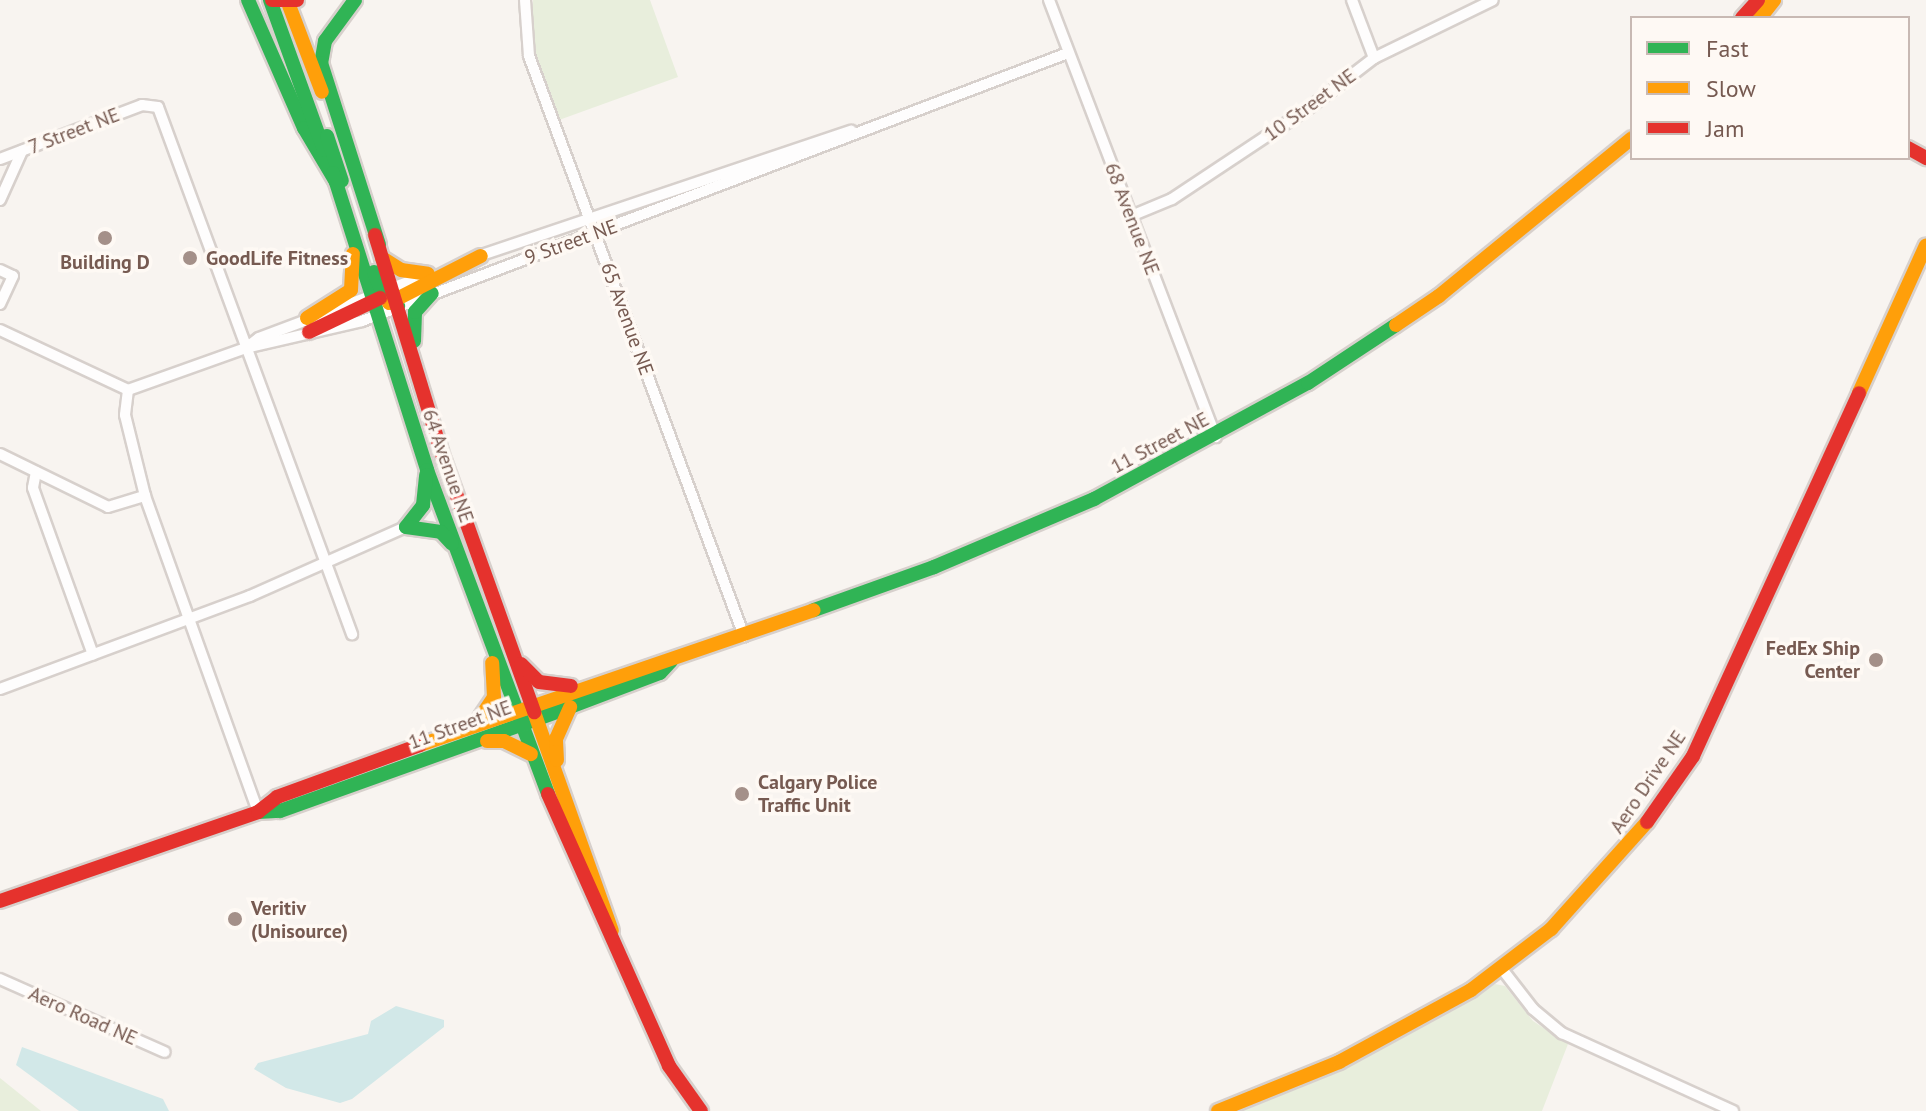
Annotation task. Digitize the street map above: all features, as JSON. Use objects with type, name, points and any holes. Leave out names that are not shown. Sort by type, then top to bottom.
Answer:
[{"type":"main road","points":[[248,0],[304,128],[336,182]]},
{"type":"main road","points":[[271,0],[291,1]]},
{"type":"main road","name":"64 Avenue NE","points":[[271,0],[351,226],[385,300],[436,430],[609,913],[612,935]]},
{"type":"main road","points":[[355,0],[325,41],[321,63],[380,252],[401,270],[428,274]]},
{"type":"main road","points":[[1744,16],[1758,0]]},
{"type":"main road","points":[[1762,16],[1777,0]]},
{"type":"main road","name":"64 Avenue NE","points":[[291,1],[380,252],[385,300],[427,470],[531,754],[596,912],[612,935],[669,1066],[701,1111]]},
{"type":"main road","points":[[286,47],[308,85],[385,300]]},
{"type":"main road","name":"11 Street NE","points":[[532,704],[654,661],[671,661],[744,636],[1004,540],[1216,437],[1457,284],[1630,138]]},
{"type":"main road","points":[[308,325],[351,290],[351,226]]},
{"type":"main road","name":"Aero Drive NE","points":[[1218,1111],[1350,1056],[1439,1010],[1502,969],[1595,886],[1693,756],[1926,245]]},
{"type":"main road","points":[[308,325],[385,300],[481,256]]},
{"type":"main road","points":[[432,293],[415,312],[413,330],[436,411],[436,430]]},
{"type":"main road","points":[[427,470],[423,505],[406,527],[441,532],[456,547]]},
{"type":"main road","points":[[474,725],[494,697],[486,631]]},
{"type":"main road","points":[[518,660],[545,685],[592,684]]},
{"type":"main road","name":"11 Street NE","points":[[258,812],[277,797],[474,725],[518,717],[537,719],[570,707],[660,673],[671,661]]},
{"type":"main road","points":[[386,773],[518,717],[532,704]]},
{"type":"main road","points":[[561,786],[556,739],[570,707]]},
{"type":"main road","name":"11 Street NE","points":[[1,901],[258,812],[280,811],[466,744],[518,717]]},
{"type":"main road","points":[[466,744],[504,741],[531,754]]},
{"type":"street","name":"65 Avenue NE","points":[[525,0],[529,56],[744,636]]},
{"type":"street","name":"68 Avenue NE","points":[[1049,0],[1216,437]]},
{"type":"street","points":[[1352,0],[1374,58]]},
{"type":"street","name":"10 Street NE","points":[[1131,216],[1172,199],[1309,108],[1374,58],[1493,0]]},
{"type":"street","name":"9 Street NE","points":[[385,300],[432,293],[1068,53]]},
{"type":"street","name":"7 Street NE","points":[[0,159],[148,104],[162,113],[246,348]]},
{"type":"street","name":"9 Street NE","points":[[385,300],[428,274],[589,217],[892,119]]},
{"type":"street","points":[[0,200],[22,151]]},
{"type":"street","points":[[0,270],[13,276],[0,304]]},
{"type":"street","points":[[0,330],[128,390],[308,325]]},
{"type":"street","points":[[246,348],[352,634]]},
{"type":"street","points":[[128,390],[126,420],[145,496],[258,812]]},
{"type":"street","points":[[0,454],[108,507],[145,496]]},
{"type":"street","points":[[36,472],[33,488],[93,655]]},
{"type":"street","points":[[0,689],[189,620],[406,527]]},
{"type":"street","points":[[1502,969],[1533,1009],[1562,1033],[1733,1111]]},
{"type":"street","name":"Aero Road NE","points":[[0,979],[165,1052]]},
{"type":"green space","points":[[533,0],[650,0],[678,77],[559,120],[533,47]]},
{"type":"green space","points":[[1495,984],[1505,986],[1533,1021],[1568,1044],[1542,1111],[1238,1111],[1375,1052]]},
{"type":"green space","points":[[0,1078],[41,1111],[0,1111]]},
{"type":"shaded area","points":[[396,1006],[444,1020],[444,1027],[352,1099],[340,1103],[286,1088],[254,1069],[258,1063],[368,1034],[371,1021]]},
{"type":"shaded area","points":[[22,1047],[163,1099],[169,1111],[79,1111],[16,1065]]},
{"type":"traffic: fast","points":[[248,0],[304,128],[336,182]]},
{"type":"traffic: fast","points":[[270,0],[324,150]]},
{"type":"traffic: fast","points":[[355,0],[325,41],[321,63],[379,245]]},
{"type":"traffic: fast","points":[[327,136],[342,181]]},
{"type":"traffic: fast","points":[[333,173],[427,470],[548,794]]},
{"type":"traffic: fast","points":[[374,272],[384,297],[398,306]]},
{"type":"traffic: fast","points":[[414,341],[415,312],[432,293]]},
{"type":"traffic: fast","points":[[814,610],[934,567],[1094,499],[1308,383],[1396,325]]},
{"type":"traffic: fast","points":[[406,527],[423,505],[426,475]]},
{"type":"traffic: fast","points":[[406,527],[441,532],[452,544]]},
{"type":"traffic: fast","points":[[258,812],[280,811],[570,707],[660,673],[671,661]]},
{"type":"traffic: slow","points":[[287,0],[322,92]]},
{"type":"traffic: slow","points":[[1762,16],[1774,0]]},
{"type":"traffic: slow","points":[[1396,325],[1439,296],[1630,140]]},
{"type":"traffic: slow","points":[[1859,393],[1926,245]]},
{"type":"traffic: slow","points":[[307,318],[351,290],[353,254]]},
{"type":"traffic: slow","points":[[389,303],[481,256]]},
{"type":"traffic: slow","points":[[382,258],[401,270],[428,274]]},
{"type":"traffic: slow","points":[[420,745],[814,610]]},
{"type":"traffic: slow","points":[[476,724],[494,697],[492,663]]},
{"type":"traffic: slow","points":[[557,760],[556,739],[570,707]]},
{"type":"traffic: slow","points":[[534,712],[612,931]]},
{"type":"traffic: slow","points":[[487,741],[504,741],[531,754]]},
{"type":"traffic: slow","points":[[1218,1111],[1339,1062],[1471,990],[1551,929],[1647,822]]},
{"type":"traffic: jam","points":[[272,0],[297,0]]},
{"type":"traffic: jam","points":[[1744,16],[1758,0]]},
{"type":"traffic: jam","points":[[1910,149],[1926,158]]},
{"type":"traffic: jam","points":[[375,235],[444,460],[534,712]]},
{"type":"traffic: jam","points":[[309,332],[380,298]]},
{"type":"traffic: jam","points":[[1647,822],[1693,756],[1859,393]]},
{"type":"traffic: jam","points":[[521,664],[539,682],[571,686]]},
{"type":"traffic: jam","points":[[0,901],[258,812],[277,797],[420,745]]},
{"type":"traffic: jam","points":[[548,794],[669,1066],[701,1111]]},
{"type":"place","name":"Building D","points":[[105,238]]},
{"type":"place","name":"GoodLife Fitness","points":[[190,258]]},
{"type":"place","name":"FedEx Ship Center","points":[[1876,660]]},
{"type":"place","name":"Calgary Police Traffic Unit","points":[[742,794]]},
{"type":"place","name":"Veritiv (Unisource)","points":[[235,919]]}]
